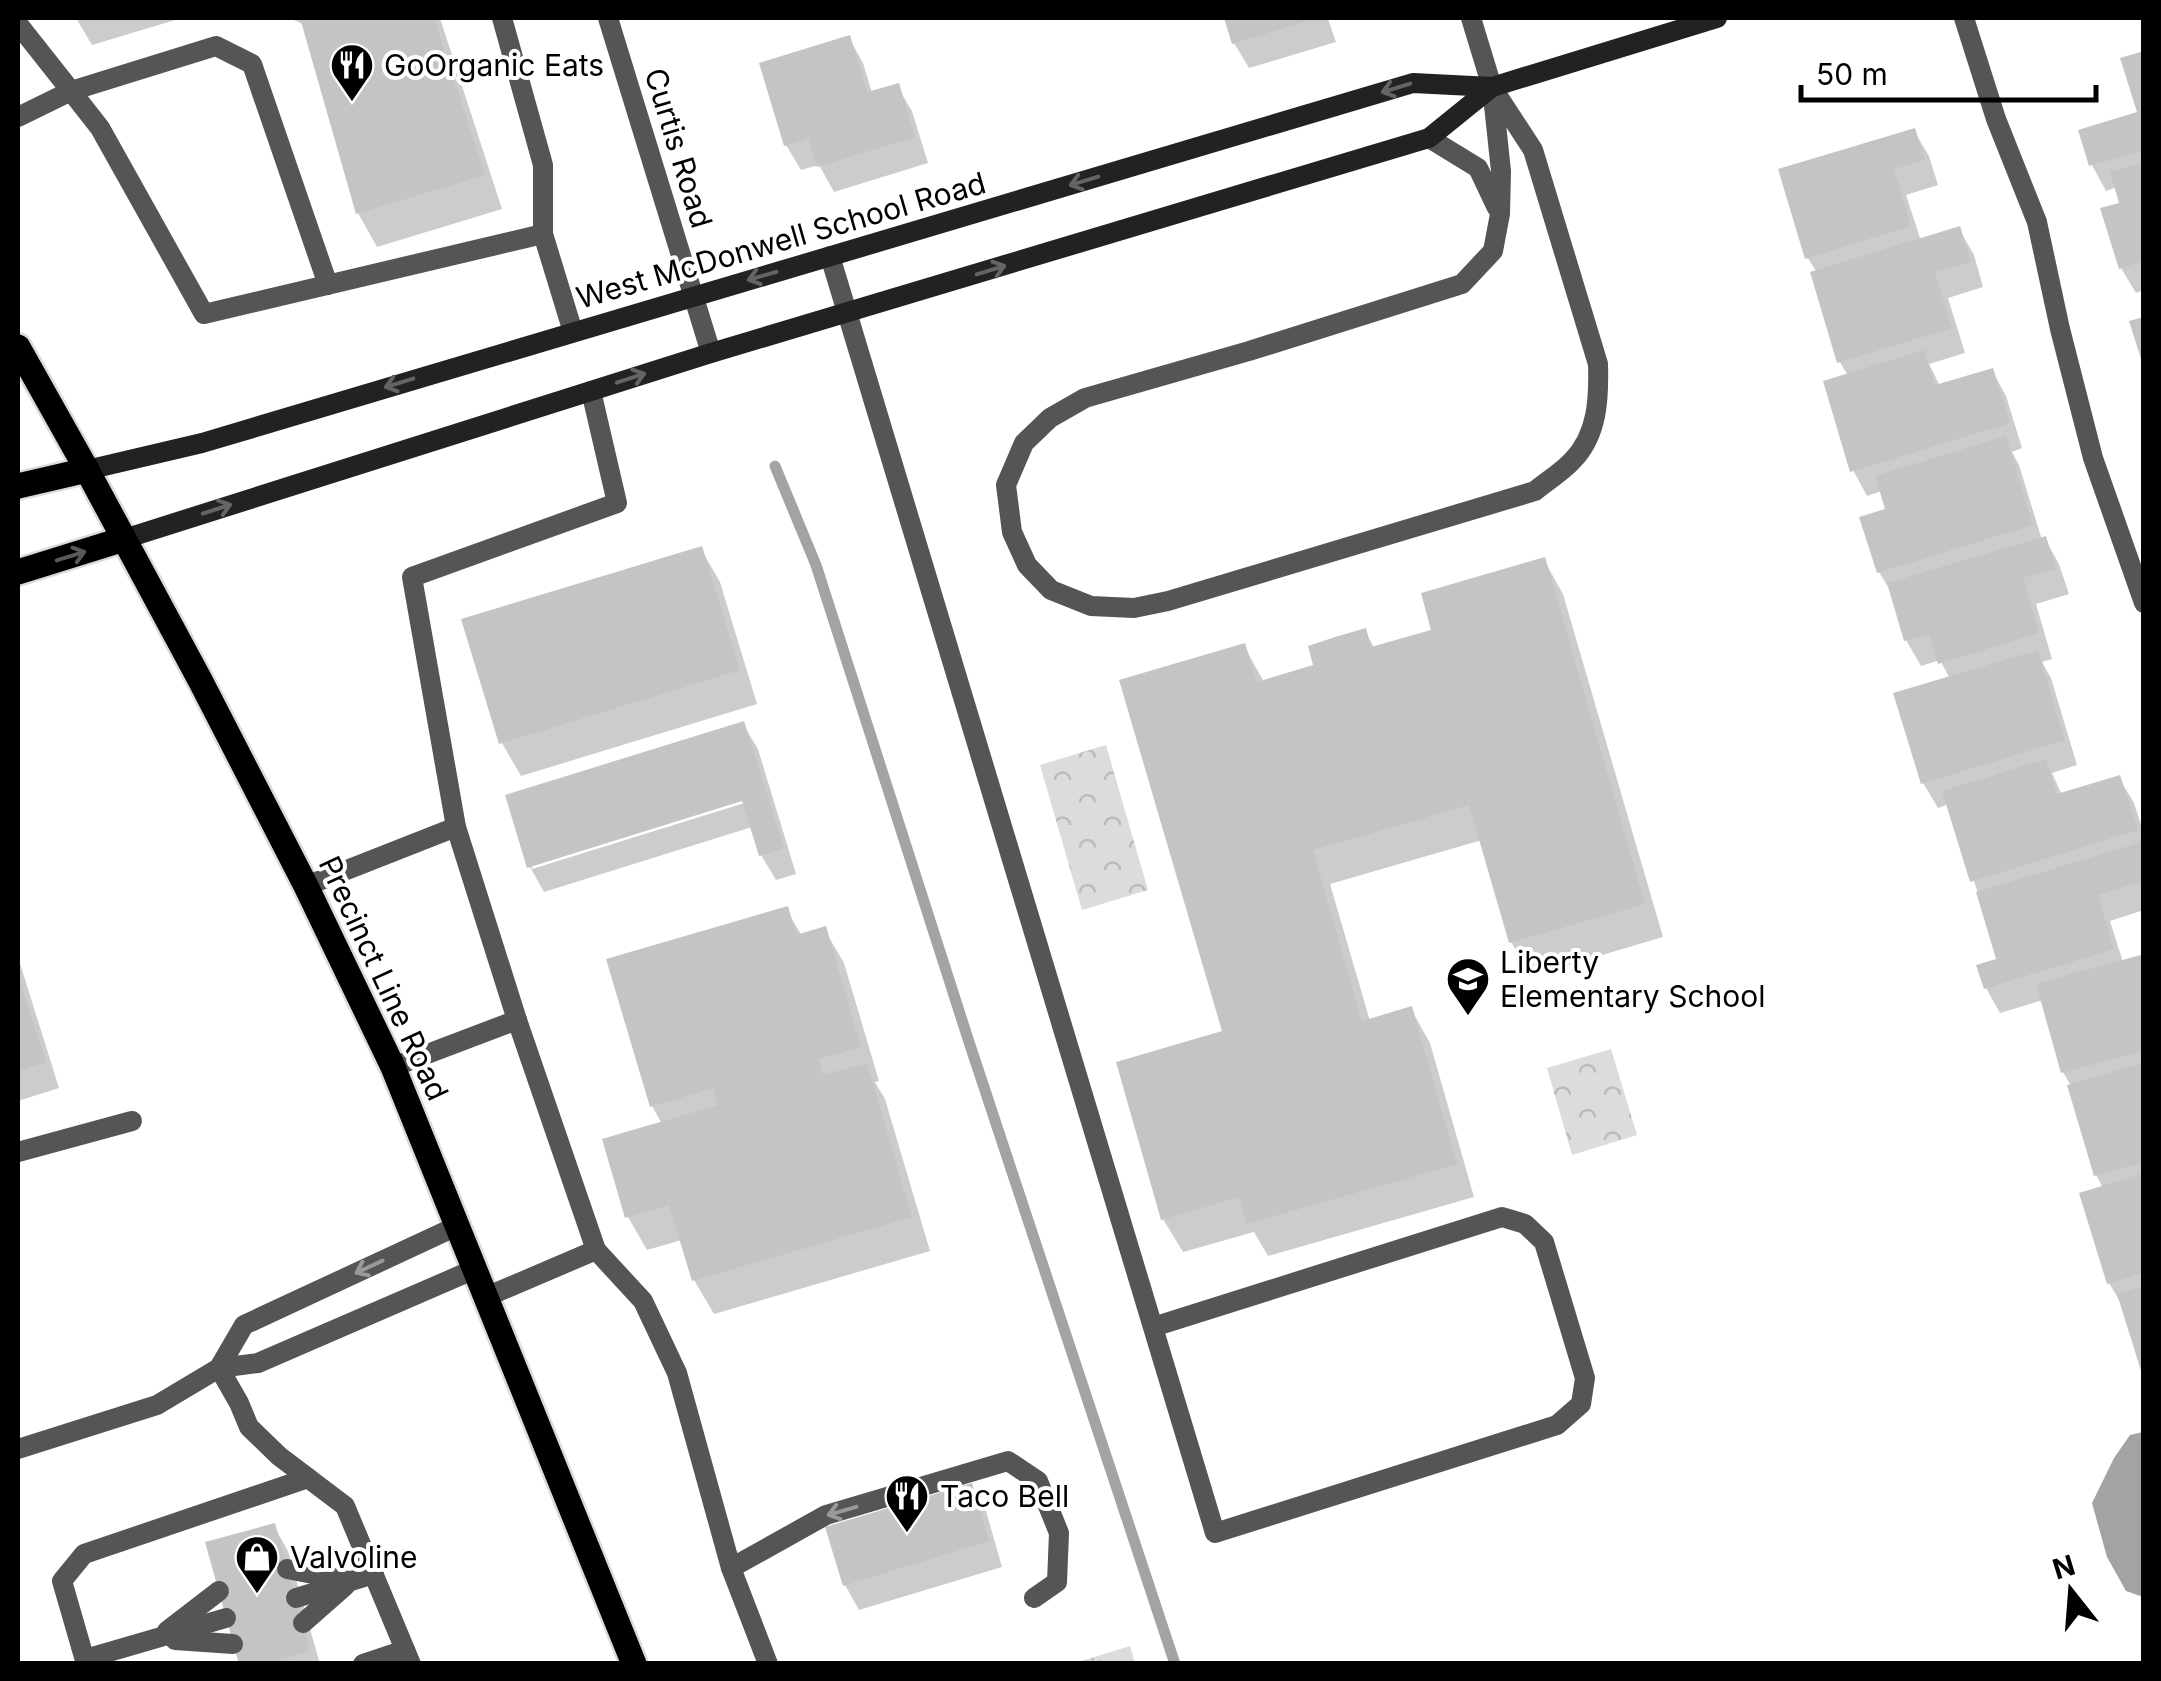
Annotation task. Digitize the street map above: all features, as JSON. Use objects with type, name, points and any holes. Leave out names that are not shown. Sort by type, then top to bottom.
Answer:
[{"type":"main road","name":"West McDonwell School Road","points":[[87,470],[202,442],[1413,82],[1492,87],[1717,18]]},
{"type":"main road","name":"West McDonwell School Road","points":[[124,539],[711,353],[1429,138],[1492,87]]},
{"type":"main road","name":"Precinct Line Road","points":[[18,347],[124,539],[306,886],[393,1067],[634,1664]]},
{"type":"main road","points":[[18,486],[87,470]]},
{"type":"main road","points":[[18,572],[124,539]]},
{"type":"street","points":[[502,18],[543,166],[543,234],[573,332]]},
{"type":"street","name":"Curtis Road","points":[[608,18],[711,353]]},
{"type":"street","points":[[1471,18],[1492,87],[1501,171],[1500,214],[1493,251],[1462,284],[1086,398],[1050,418],[1024,442],[1006,485],[1012,532],[1027,565],[1051,590],[1092,606],[1134,608],[1168,601],[1535,491],[1574,460],[1592,428],[1599,398],[1598,364],[1533,150],[1492,87]]},
{"type":"street","points":[[1964,18],[1996,120],[2037,222],[2093,458],[2144,603]]},
{"type":"street","points":[[18,24],[100,128],[204,314],[543,234]]},
{"type":"street","points":[[18,117],[71,91],[216,46],[252,64],[328,285]]},
{"type":"street","points":[[1429,138],[1478,168],[1500,214]]},
{"type":"street","points":[[830,256],[1215,1533],[1557,1425],[1581,1404],[1586,1378],[1544,1242],[1525,1224],[1502,1217],[1153,1327]]},
{"type":"street","points":[[591,391],[617,503],[412,577],[456,827],[518,1020],[596,1250],[643,1302],[677,1373],[731,1568],[768,1664]]},
{"type":"street","points":[[306,886],[456,827]]},
{"type":"street","points":[[393,1067],[518,1020]]},
{"type":"street","points":[[18,1152],[132,1120]]},
{"type":"street","points":[[220,1368],[244,1325],[457,1226]]},
{"type":"street","points":[[486,1297],[596,1250]]},
{"type":"street","points":[[18,1448],[157,1405],[220,1368],[258,1364],[475,1269]]},
{"type":"street","points":[[220,1368],[249,1427],[345,1506],[408,1657],[363,1664]]},
{"type":"street","points":[[731,1568],[826,1515],[1008,1461],[1038,1481],[1058,1533],[1057,1582],[1034,1598]]},
{"type":"street","points":[[226,1618],[86,1661],[62,1581],[84,1554],[308,1478]]},
{"type":"street","points":[[287,1569],[351,1582]]},
{"type":"street","points":[[296,1598],[374,1574]]},
{"type":"street","points":[[302,1623],[351,1582]]},
{"type":"street","points":[[158,1638],[218,1591]]},
{"type":"street","points":[[158,1638],[233,1644]]},
{"type":"green space","points":[[1106,745],[1148,890],[1082,910],[1040,765]]},
{"type":"green space","points":[[1611,1049],[1637,1135],[1572,1155],[1547,1068]]},
{"type":"green space","points":[[1130,1646],[1135,1663],[1075,1663]]},
{"type":"shaded area","points":[[2144,1432],[2143,1597],[2126,1591],[2107,1557],[2092,1503],[2130,1435]]},
{"type":"building","points":[[300,18],[434,18],[485,175],[356,214]]},
{"type":"building","points":[[1224,18],[1316,18],[1232,44]]},
{"type":"building","points":[[850,35],[867,92],[899,83],[915,137],[817,167],[808,138],[784,146],[759,63]]},
{"type":"building","points":[[2144,51],[2144,150],[2089,166],[2078,130],[2137,112],[2120,58]]},
{"type":"building","points":[[1915,128],[1925,160],[1894,169],[1911,226],[1805,259],[1778,169]]},
{"type":"building","points":[[2144,162],[2144,261],[2119,269],[2100,208],[2119,203],[2110,172]]},
{"type":"building","points":[[1960,226],[1971,262],[1935,272],[1952,328],[1837,363],[1810,272]]},
{"type":"building","points":[[2144,317],[2144,365],[2143,365],[2129,321]]},
{"type":"building","points":[[1924,350],[1935,385],[1993,368],[2010,423],[1850,472],[1823,381]]},
{"type":"building","points":[[2006,436],[2033,525],[1877,573],[1859,517],[1885,509],[1875,476]]},
{"type":"building","points":[[2046,536],[2056,569],[2023,578],[2039,633],[1938,664],[1929,634],[1904,641],[1887,583]]},
{"type":"building","points":[[702,546],[740,670],[499,744],[461,619]]},
{"type":"building","points":[[1545,557],[1645,904],[1509,943],[1469,805],[1313,850],[1362,1021],[1412,1006],[1457,1164],[1246,1224],[1239,1197],[1161,1220],[1116,1062],[1222,1031],[1119,680],[1245,643],[1257,682],[1313,665],[1308,646],[1335,637],[1366,628],[1371,647],[1431,630],[1421,593]]},
{"type":"building","points":[[2038,650],[2065,740],[1921,784],[1893,693]]},
{"type":"building","points":[[744,721],[784,848],[759,856],[742,801],[527,868],[505,795]]},
{"type":"building","points":[[2046,759],[2057,794],[2120,775],[2138,830],[1970,882],[1942,791]]},
{"type":"building","points":[[2142,842],[2144,881],[2098,895],[2114,949],[1984,989],[1976,965],[1996,959],[1976,892]]},
{"type":"building","points":[[788,906],[796,935],[826,926],[861,1047],[819,1059],[823,1075],[867,1063],[912,1217],[692,1281],[669,1205],[625,1218],[602,1139],[718,1105],[713,1088],[650,1107],[606,959]]},
{"type":"building","points":[[2144,954],[2144,1051],[2061,1073],[2036,984]]},
{"type":"building","points":[[18,975],[46,1062],[18,1071]]},
{"type":"building","points":[[2144,1063],[2144,1162],[2094,1176],[2067,1085]]},
{"type":"building","points":[[2144,1173],[2144,1272],[2107,1284],[2079,1193]]},
{"type":"building","points":[[2144,1286],[2144,1376],[2143,1377],[2117,1294]]},
{"type":"building","name":"Taco Bell","points":[[972,1483],[989,1541],[843,1586],[825,1527]]},
{"type":"building","name":"Valvoline","points":[[275,1523],[310,1651],[265,1664],[239,1664],[205,1542]]},
{"type":"waterway","points":[[775,466],[816,565],[1175,1664]]},
{"type":"place","name":"GoOrganic Eats","points":[[352,103]]},
{"type":"place","name":"Liberty Elementary School","points":[[1468,1017]]},
{"type":"place","name":"Taco Bell","points":[[907,1534]]},
{"type":"place","name":"Valvoline","points":[[257,1595]]}]
